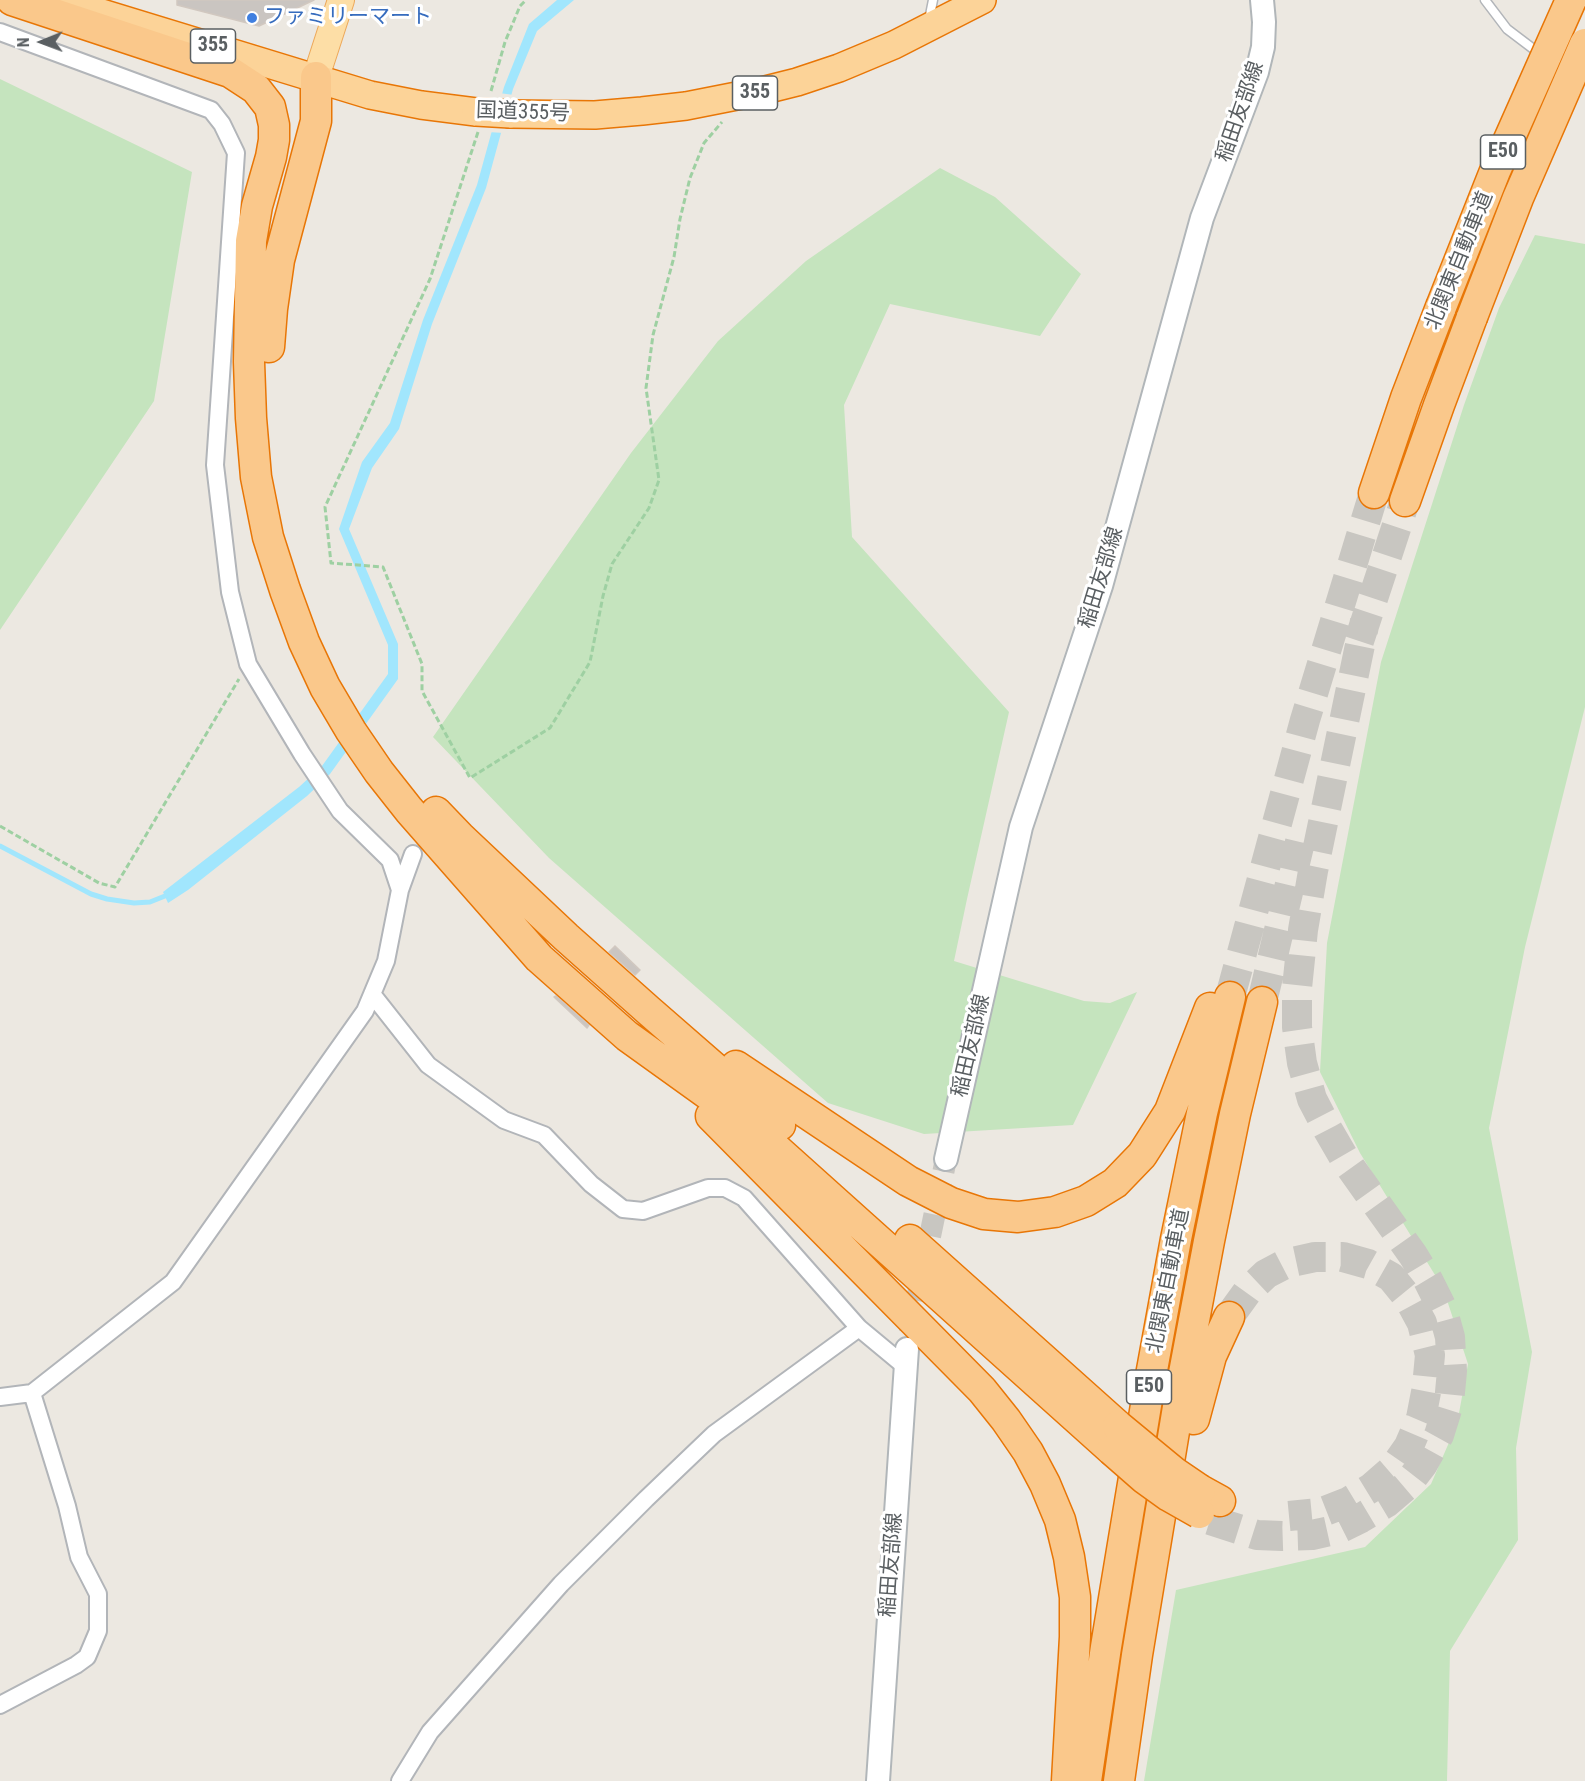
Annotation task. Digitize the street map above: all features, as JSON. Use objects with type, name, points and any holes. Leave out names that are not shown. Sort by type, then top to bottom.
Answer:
[{"type":"highway","points":[[12,0],[230,72],[256,89],[266,100],[274,125],[274,140],[257,206],[251,241],[249,362],[251,418],[256,477],[268,537],[304,642],[351,731],[379,772],[409,810],[539,958],[627,1036],[732,1136],[944,1350],[982,1390],[1028,1452],[1060,1520],[1075,1597],[1067,1781]]},
{"type":"highway","name":"国道355号","points":[[59,0],[384,98],[420,105],[482,112],[595,115],[686,106],[797,82],[839,68],[982,0]]},
{"type":"highway","name":"北関東自動車道","points":[[1374,493],[1406,398],[1495,171],[1571,0]]},
{"type":"highway","name":"北関東自動車道","points":[[1405,501],[1438,405],[1518,198],[1585,44]]},
{"type":"highway","points":[[251,309],[271,212],[299,116],[316,78]]},
{"type":"highway","points":[[316,78],[316,121],[279,260],[272,309],[268,362],[270,417],[275,474],[286,528],[301,583],[320,632],[342,679],[365,720],[420,796],[459,837],[648,1010],[759,1106],[1115,1438],[1144,1478],[1169,1496],[1207,1506]]},
{"type":"highway","name":"北関東自動車道","points":[[648,1010],[908,1181],[951,1203],[984,1214],[1018,1216],[1055,1212],[1086,1201],[1115,1183],[1142,1155],[1170,1111],[1222,997],[1121,1549],[1086,1781]]},
{"type":"highway","name":"北関東自動車道","points":[[1119,1781],[1137,1655],[1181,1389],[1235,1114],[1262,1002]]},
{"type":"highway","points":[[627,1036],[744,1120],[1115,1438]]},
{"type":"highway","points":[[1137,1655],[1197,1403],[1211,1356],[1229,1317]]},
{"type":"main road","points":[[316,78],[341,0]]},
{"type":"main road","name":"稲田友部線","points":[[946,1159],[1022,826],[1101,586],[1202,218],[1257,72],[1263,47],[1262,0]]},
{"type":"main road","name":"稲田友部線","points":[[878,1781],[906,1358]]},
{"type":"street","points":[[0,32],[211,110],[222,124],[236,153],[215,465],[230,592],[248,664],[340,811],[390,860],[400,890]]},
{"type":"street","points":[[0,1397],[32,1393],[173,1282],[365,1011],[386,961],[400,890],[413,854]]},
{"type":"street","points":[[372,994],[428,1065],[504,1120],[544,1135],[591,1184],[623,1209],[643,1210],[708,1188],[725,1188],[744,1198],[859,1328],[906,1358]]},
{"type":"street","points":[[400,1781],[430,1732],[561,1584],[646,1499],[714,1434],[859,1328]]},
{"type":"street","points":[[0,1705],[87,1657],[98,1631],[98,1594],[79,1557],[67,1506],[32,1393]]},
{"type":"lane","points":[[927,28],[933,0]]},
{"type":"lane","points":[[1485,0],[1507,29],[1550,63]]},
{"type":"lane","points":[[1559,69],[1576,83]]},
{"type":"path","points":[[526,0],[520,6],[505,42],[430,279],[325,507],[331,564],[383,567],[422,664],[422,691],[470,778],[549,728],[590,662],[612,564],[649,508],[659,480],[646,388],[653,335],[674,257],[690,178],[704,143],[727,116],[729,98]]},
{"type":"path","points":[[0,826],[99,883],[116,887],[248,664]]},
{"type":"green space","points":[[0,79],[192,172],[154,401],[0,630]]},
{"type":"green space","points":[[940,168],[995,197],[1081,274],[1040,336],[890,304],[844,405],[852,537],[1009,712],[954,961],[1084,1001],[1110,1003],[1137,992],[1073,1125],[924,1134],[828,1103],[549,858],[433,737],[631,453],[718,341],[806,261]]},
{"type":"green space","points":[[1535,235],[1585,244],[1585,707],[1525,947],[1489,1128],[1532,1352],[1516,1448],[1518,1540],[1450,1651],[1447,1781],[1144,1781],[1176,1590],[1365,1547],[1431,1484],[1457,1424],[1468,1364],[1443,1288],[1360,1153],[1320,1072],[1327,943],[1381,662],[1464,405],[1499,308]]},
{"type":"water","points":[[557,0],[574,0],[537,31],[513,89],[486,188],[432,324],[399,429],[372,468],[349,529],[398,644],[398,679],[330,774],[307,796],[188,890],[168,903],[163,892],[299,787],[322,766],[388,674],[388,645],[339,529],[362,462],[390,423],[423,320],[477,185],[504,87],[529,24]]},
{"type":"pier","points":[[499,93],[514,95],[504,133],[488,132]]},
{"type":"building","name":"ファミリーマート","points":[[177,0],[314,0],[259,26],[177,5]]},
{"type":"building","points":[[615,946],[640,970],[635,975],[609,952]]},
{"type":"building","points":[[556,996],[589,1025],[587,1028],[554,997]]},
{"type":"waterway","points":[[0,846],[91,894],[107,899],[134,903],[150,902],[170,894]]},
{"type":"tunnel","points":[[1230,997],[1305,720],[1374,493]]},
{"type":"tunnel","points":[[1359,641],[1405,501]]},
{"type":"tunnel","points":[[1210,1520],[1257,1535],[1312,1535],[1339,1529],[1386,1503],[1406,1486],[1423,1464],[1439,1435],[1449,1403],[1452,1371],[1450,1337],[1442,1308],[1413,1255],[1346,1161],[1312,1099],[1302,1063],[1297,1027],[1297,988],[1303,930],[1313,871],[1365,621]]},
{"type":"tunnel","points":[[1262,1002],[1300,842]]},
{"type":"tunnel","points":[[910,1333],[946,1159]]},
{"type":"tunnel","points":[[1229,1317],[1247,1292],[1266,1274],[1287,1263],[1315,1257],[1343,1257],[1368,1264],[1391,1277],[1409,1299],[1422,1323],[1430,1355],[1427,1387],[1421,1418],[1409,1446],[1393,1469],[1371,1488],[1348,1502],[1320,1513],[1289,1516]]},
{"type":"place","name":"ファミリーマート","points":[[252,18]]}]
